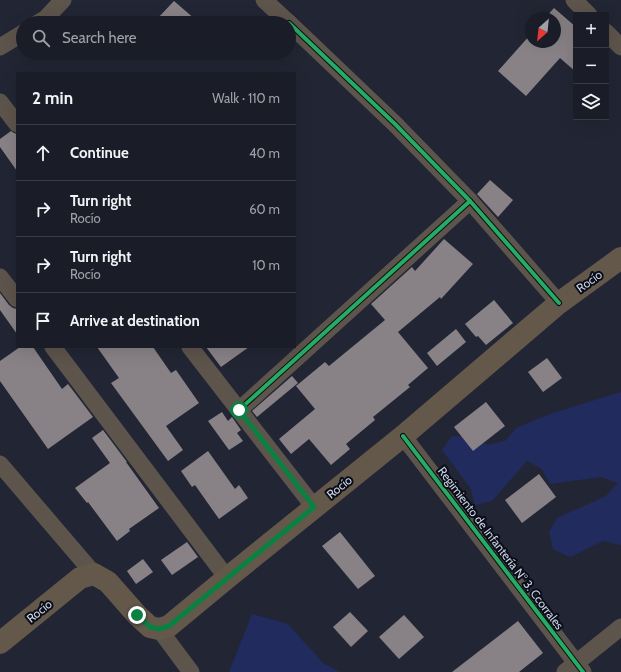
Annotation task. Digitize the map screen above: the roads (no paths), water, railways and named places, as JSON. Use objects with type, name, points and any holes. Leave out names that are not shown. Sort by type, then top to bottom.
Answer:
[{"type":"main road","name":"Rocío","points":[[159,629],[169,626],[403,436],[559,303],[621,258]]},
{"type":"main road","name":"Rocío","points":[[0,643],[80,578],[94,574]]},
{"type":"main road","points":[[94,574],[108,582],[137,615],[150,627],[159,629]]},
{"type":"street","points":[[48,16],[63,0]]},
{"type":"street","points":[[264,0],[281,16]]},
{"type":"street","points":[[574,0],[586,12]]},
{"type":"street","points":[[296,30],[395,124],[470,201],[559,303]]},
{"type":"street","points":[[609,35],[621,47]]},
{"type":"street","points":[[0,47],[16,37]]},
{"type":"street","points":[[0,102],[16,123]]},
{"type":"street","points":[[239,410],[470,201]]},
{"type":"street","points":[[0,277],[16,298]]},
{"type":"street","points":[[54,348],[227,578]]},
{"type":"street","points":[[191,348],[314,507]]},
{"type":"street","name":"Regimiento de Infantería N° 3. Ccorrales","points":[[403,436],[574,669]]},
{"type":"street","points":[[0,464],[94,574]]},
{"type":"street","points":[[574,669],[621,627]]},
{"type":"street","points":[[159,629],[191,672]]}]
